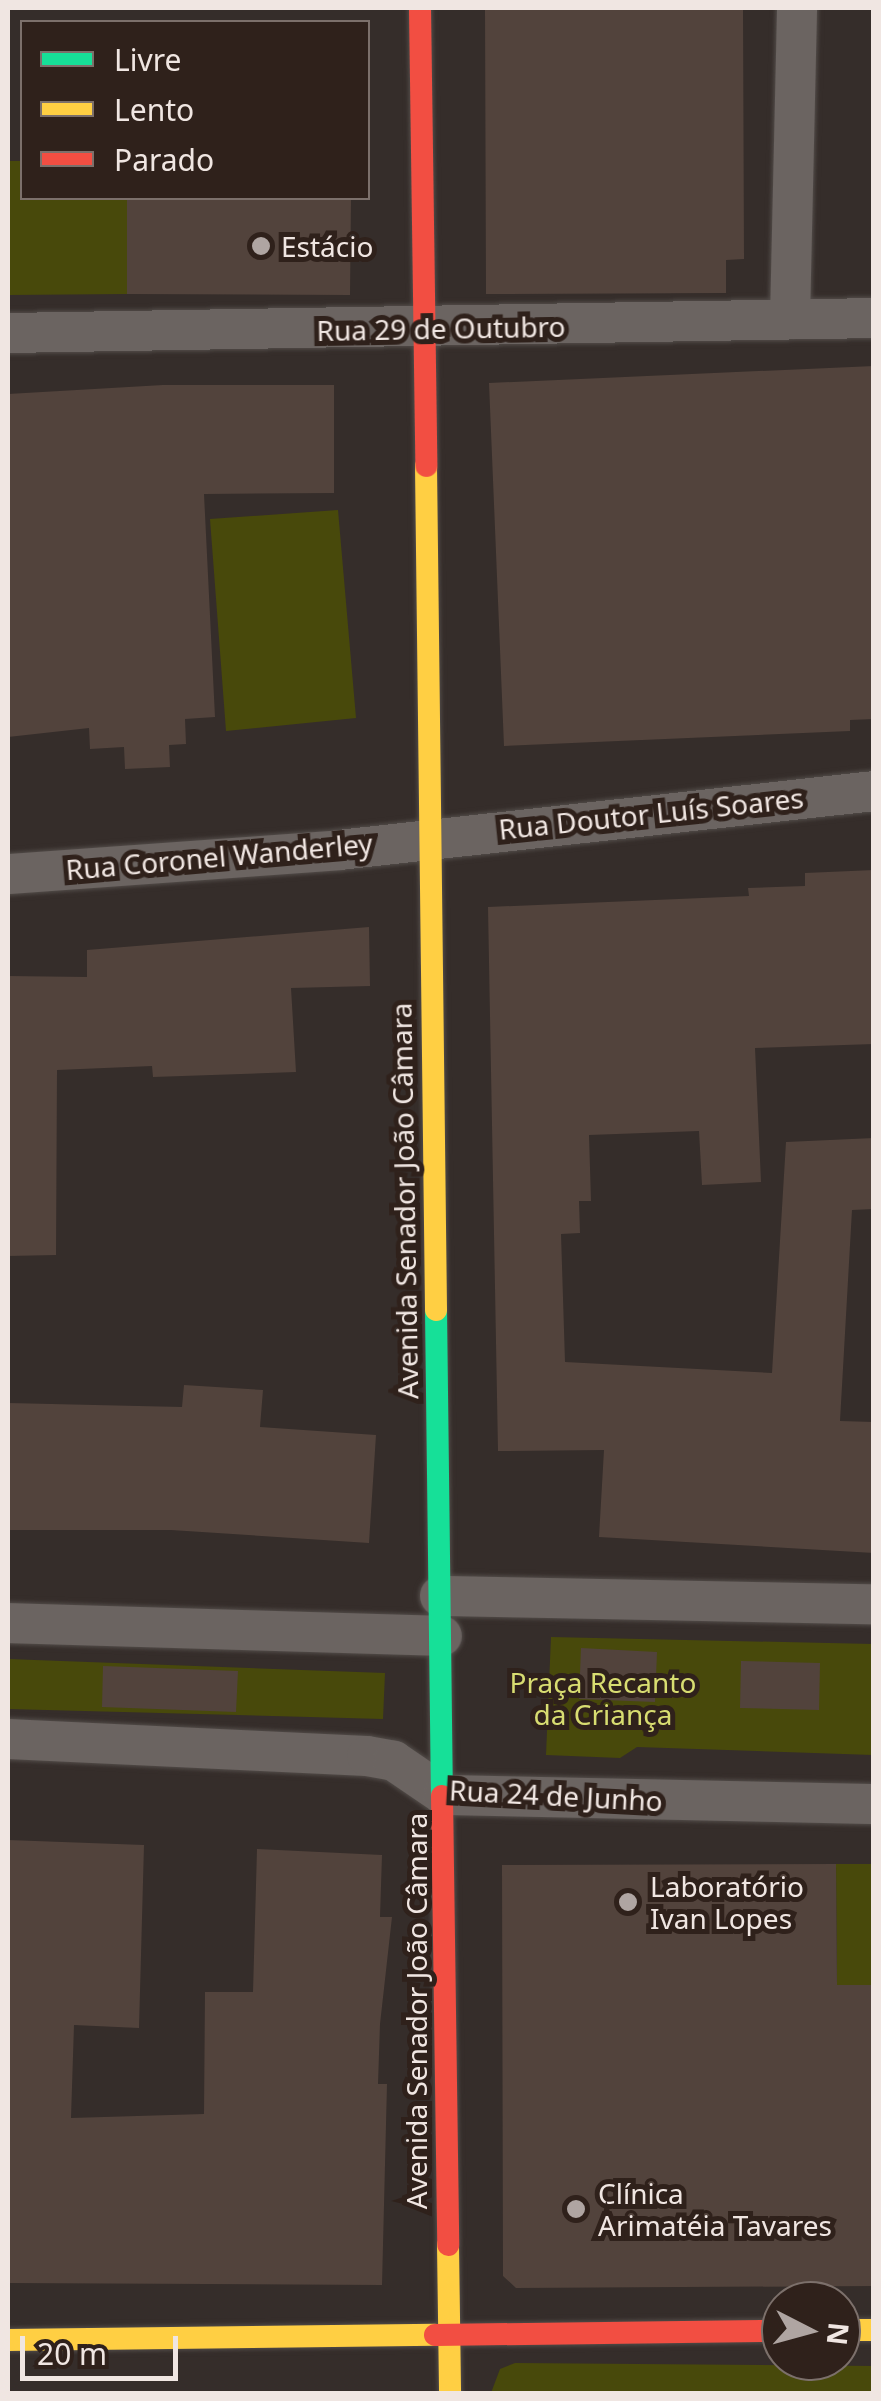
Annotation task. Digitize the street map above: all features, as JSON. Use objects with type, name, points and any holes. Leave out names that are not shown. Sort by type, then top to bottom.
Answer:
[{"type":"main road","name":"Avenida Senador João Câmara","points":[[420,8],[450,2394]]},
{"type":"main road","points":[[8,2340],[761,2331]]},
{"type":"street","points":[[790,319],[796,8]]},
{"type":"street","name":"Rua 29 de Outubro","points":[[8,334],[874,318]]},
{"type":"street","name":"Rua Doutor Luís Soares","points":[[429,835],[874,791]]},
{"type":"street","name":"Rua Coronel Wanderley","points":[[8,874],[339,850],[429,835]]},
{"type":"street","points":[[440,1596],[874,1604]]},
{"type":"street","points":[[8,1623],[442,1636]]},
{"type":"street","name":"Rua 24 de Junho","points":[[8,1739],[366,1756],[394,1761],[444,1795],[874,1804]]},
{"type":"green space","points":[[8,161],[20,161],[20,200],[127,200],[127,294],[8,295]]},
{"type":"green space","points":[[338,510],[356,718],[226,731],[210,519]]},
{"type":"green space","name":"Praça Recanto da Criança","points":[[551,1637],[873,1644],[873,1755],[637,1747],[620,1758],[546,1755]]},
{"type":"green space","points":[[8,1659],[385,1673],[383,1719],[8,1709]]},
{"type":"green space","points":[[836,1864],[873,1864],[873,1985],[837,1985]]},
{"type":"green space","points":[[515,2363],[761,2365],[761,2381],[861,2381],[861,2366],[873,2366],[873,2393],[491,2393],[500,2369]]},
{"type":"building","points":[[485,8],[743,8],[744,259],[726,260],[726,293],[486,294]]},
{"type":"building","points":[[127,200],[351,200],[350,295],[127,294]]},
{"type":"building","points":[[874,366],[874,719],[850,720],[850,731],[504,746],[489,383]]},
{"type":"building","points":[[163,385],[334,385],[334,493],[204,494],[215,717],[185,719],[186,744],[169,745],[170,767],[125,769],[124,747],[90,749],[89,728],[8,737],[8,394]]},
{"type":"building","points":[[874,870],[874,1044],[755,1048],[761,1182],[702,1185],[699,1131],[589,1135],[591,1201],[579,1201],[580,1233],[561,1234],[565,1362],[772,1373],[786,1142],[874,1138],[874,1209],[852,1210],[840,1421],[874,1422],[874,1553],[599,1537],[604,1450],[498,1451],[488,907],[749,896],[748,888],[805,886],[805,873]]},
{"type":"building","points":[[369,927],[370,986],[291,988],[296,1072],[153,1077],[152,1066],[57,1070],[56,1255],[8,1256],[8,976],[87,977],[87,950]]},
{"type":"building","points":[[184,1385],[263,1390],[260,1427],[376,1435],[369,1543],[171,1530],[8,1530],[8,1403],[182,1407]]},
{"type":"building","points":[[581,1648],[657,1652],[655,1702],[579,1699]]},
{"type":"building","points":[[741,1661],[820,1663],[819,1710],[740,1708]]},
{"type":"building","points":[[103,1666],[238,1671],[236,1712],[102,1707]]},
{"type":"building","points":[[8,1840],[144,1845],[139,2028],[74,2025],[71,2118],[204,2114],[205,1992],[253,1992],[257,1849],[382,1855],[380,1917],[392,1917],[380,2024],[378,2084],[387,2084],[382,2285],[8,2283]]},
{"type":"building","points":[[836,1864],[837,1985],[874,1985],[874,2286],[861,2286],[861,2281],[761,2281],[761,2287],[516,2288],[503,2276],[502,1865]]},
{"type":"traffic: fast","points":[[436,1310],[442,1796]]},
{"type":"traffic: slow","points":[[426,466],[436,1310]]},
{"type":"traffic: slow","points":[[448,2245],[450,2394]]},
{"type":"traffic: slow","points":[[861,2330],[874,2330]]},
{"type":"traffic: slow","points":[[8,2340],[435,2335]]},
{"type":"traffic: jam","points":[[420,8],[426,466]]},
{"type":"traffic: jam","points":[[442,1796],[448,2245]]},
{"type":"traffic: jam","points":[[435,2335],[761,2331]]},
{"type":"place","name":"Estácio","points":[[261,246]]},
{"type":"place","name":"Laboratório Ivan Lopes","points":[[628,1902]]},
{"type":"place","name":"Clínica Arimatéia Tavares","points":[[576,2209]]}]
